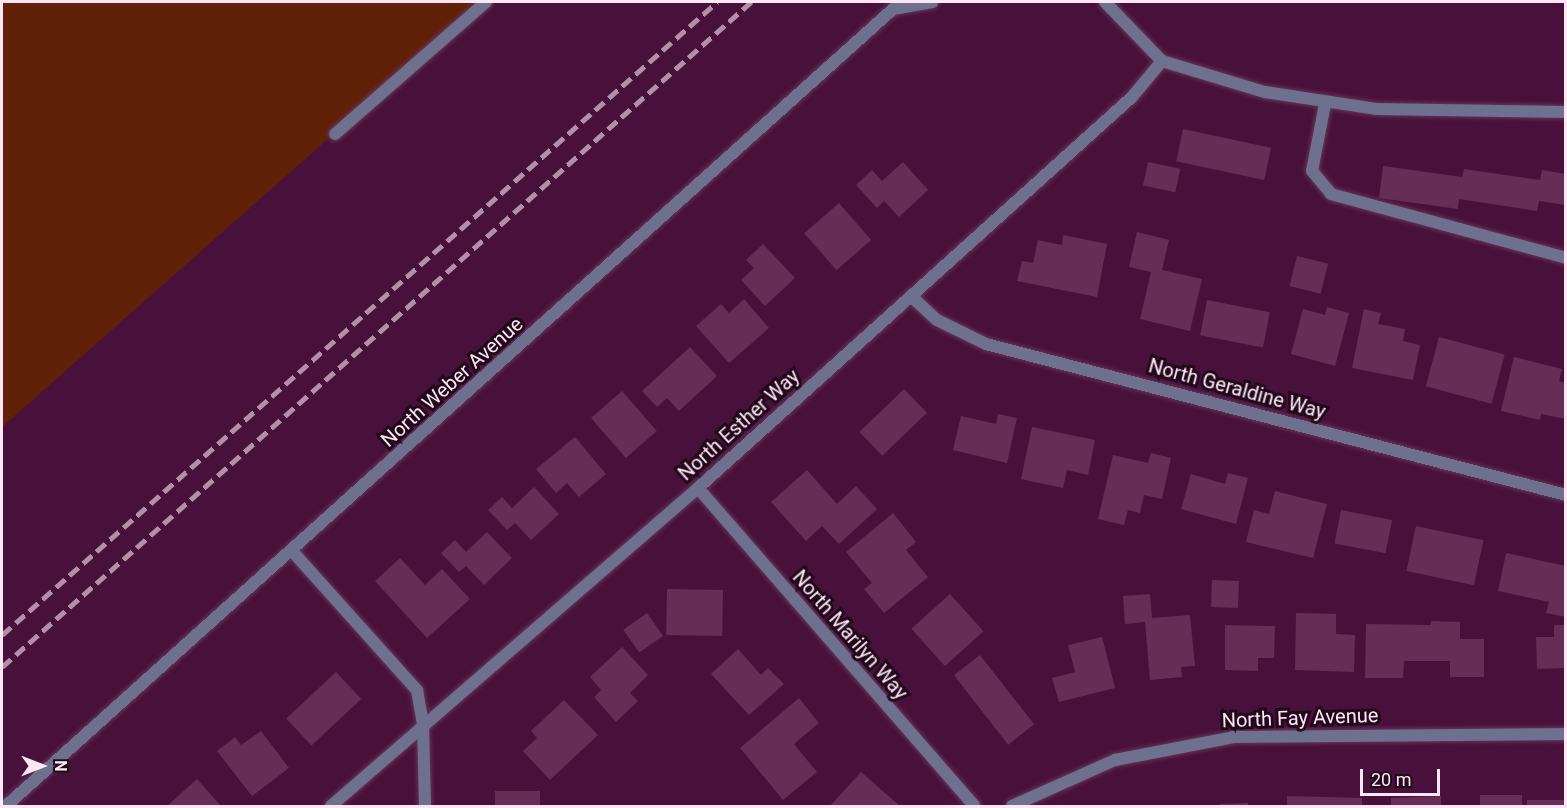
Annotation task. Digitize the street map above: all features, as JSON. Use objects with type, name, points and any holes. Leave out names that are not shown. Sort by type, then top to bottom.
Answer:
[{"type":"street","points":[[335,134],[486,2]]},
{"type":"street","name":"North Weber Avenue","points":[[6,807],[293,552],[895,5],[932,2]]},
{"type":"street","points":[[1105,2],[1162,61],[1325,104],[1429,113],[1566,112]]},
{"type":"street","name":"North Esther Way","points":[[331,807],[423,724],[698,488],[1132,97],[1162,61]]},
{"type":"street","points":[[1325,104],[1312,171],[1331,194],[1566,258]]},
{"type":"street","name":"North Geraldine Way","points":[[911,296],[937,320],[986,344],[1566,495]]},
{"type":"street","name":"North Marilyn Way","points":[[698,488],[974,807]]},
{"type":"street","points":[[293,552],[417,690],[423,724],[425,807]]},
{"type":"street","name":"North Fay Avenue","points":[[1012,807],[1115,760],[1234,737],[1566,734]]},
{"type":"shaded area","points":[[2,2],[483,2],[2,427]]},
{"type":"building","points":[[1183,129],[1271,148],[1264,180],[1176,161]]},
{"type":"building","points":[[903,162],[928,190],[899,217],[884,201],[877,208],[856,185],[872,170],[882,181]]},
{"type":"building","points":[[1148,162],[1180,169],[1175,192],[1143,185]]},
{"type":"building","points":[[1383,166],[1462,177],[1464,169],[1540,180],[1542,170],[1566,174],[1566,205],[1539,201],[1537,211],[1459,199],[1458,209],[1379,198]]},
{"type":"building","points":[[839,203],[871,240],[836,270],[804,233]]},
{"type":"building","points":[[1137,232],[1169,240],[1162,270],[1202,279],[1190,331],[1140,319],[1151,272],[1129,267]]},
{"type":"building","points":[[1063,235],[1107,244],[1097,297],[1017,281],[1022,261],[1033,263],[1038,240],[1062,245]]},
{"type":"building","points":[[763,244],[795,278],[765,306],[741,280],[754,268],[746,260]]},
{"type":"building","points":[[1297,256],[1328,264],[1321,294],[1290,286]]},
{"type":"building","points":[[744,299],[769,328],[729,363],[696,326],[721,304],[729,313]]},
{"type":"building","points":[[1207,300],[1270,312],[1263,348],[1200,335]]},
{"type":"building","points":[[1327,307],[1349,313],[1335,366],[1291,354],[1303,309],[1325,315]]},
{"type":"building","points":[[1364,309],[1381,313],[1378,324],[1405,329],[1403,341],[1420,345],[1413,380],[1352,368]]},
{"type":"building","points":[[1439,337],[1505,355],[1491,404],[1426,386]]},
{"type":"building","points":[[690,347],[717,376],[679,411],[667,398],[657,407],[642,391]]},
{"type":"building","points":[[1514,357],[1562,369],[1559,381],[1566,383],[1566,419],[1541,414],[1540,420],[1501,411]]},
{"type":"building","points":[[904,389],[927,413],[882,456],[859,432]]},
{"type":"building","points":[[622,391],[657,431],[626,458],[591,418]]},
{"type":"building","points":[[998,414],[1017,418],[1007,463],[953,450],[961,416],[996,424]]},
{"type":"building","points":[[1032,427],[1095,440],[1088,475],[1067,470],[1063,488],[1021,479]]},
{"type":"building","points":[[575,437],[606,474],[579,497],[567,483],[556,493],[536,469]]},
{"type":"building","points":[[1151,453],[1171,458],[1162,499],[1144,495],[1140,513],[1128,510],[1124,525],[1098,519],[1113,455],[1148,463]]},
{"type":"building","points":[[807,470],[837,504],[856,486],[877,509],[839,544],[822,526],[806,541],[771,502]]},
{"type":"building","points":[[1228,473],[1248,478],[1236,524],[1181,509],[1191,474],[1225,484]]},
{"type":"building","points":[[534,487],[559,514],[531,540],[515,523],[507,530],[488,510],[502,497],[512,508]]},
{"type":"building","points":[[1275,491],[1327,504],[1313,558],[1246,542],[1254,510],[1269,514]]},
{"type":"building","points":[[1341,510],[1392,520],[1386,553],[1335,543]]},
{"type":"building","points":[[893,513],[916,542],[906,550],[928,577],[884,613],[864,589],[872,583],[846,552]]},
{"type":"building","points":[[1416,526],[1483,540],[1474,585],[1406,571]]},
{"type":"building","points":[[487,532],[512,558],[484,585],[466,566],[459,572],[441,553],[455,540],[466,552]]},
{"type":"building","points":[[1506,553],[1566,566],[1566,617],[1546,613],[1549,602],[1498,591]]},
{"type":"building","points":[[400,558],[425,585],[442,569],[470,599],[427,638],[375,581]]},
{"type":"building","points":[[1212,580],[1239,581],[1238,608],[1211,607]]},
{"type":"building","points":[[667,589],[723,590],[722,636],[666,635]]},
{"type":"building","points":[[950,594],[983,631],[945,666],[911,629]]},
{"type":"building","points":[[1150,594],[1152,618],[1190,615],[1195,666],[1181,667],[1182,677],[1150,680],[1145,622],[1125,624],[1123,596]]},
{"type":"building","points":[[647,613],[663,636],[639,653],[623,630]]},
{"type":"building","points":[[1296,613],[1336,614],[1336,634],[1355,635],[1354,672],[1295,670]]},
{"type":"building","points":[[1431,621],[1460,622],[1460,639],[1484,639],[1484,677],[1450,677],[1450,661],[1404,661],[1403,678],[1365,678],[1366,624],[1431,625]]},
{"type":"building","points":[[1225,625],[1275,626],[1274,658],[1258,658],[1258,671],[1225,670]]},
{"type":"building","points":[[1554,625],[1566,625],[1566,668],[1537,669],[1536,637],[1554,637]]},
{"type":"building","points":[[1102,637],[1115,688],[1059,702],[1052,678],[1075,672],[1068,645]]},
{"type":"building","points":[[622,647],[648,675],[630,693],[638,701],[616,722],[594,697],[601,690],[590,677]]},
{"type":"building","points":[[738,649],[761,675],[768,668],[784,684],[749,715],[711,674]]},
{"type":"building","points":[[980,655],[1034,724],[1008,745],[954,675]]},
{"type":"building","points":[[336,672],[361,699],[312,745],[286,718]]},
{"type":"building","points":[[799,698],[819,723],[794,744],[817,772],[783,800],[740,748]]},
{"type":"building","points":[[564,700],[598,735],[550,780],[523,751],[537,738],[531,731]]},
{"type":"building","points":[[261,731],[289,768],[252,796],[217,751],[235,737],[241,745]]},
{"type":"building","points":[[861,772],[900,806],[830,806]]},
{"type":"building","points":[[197,779],[221,806],[167,806]]},
{"type":"building","points":[[495,791],[540,791],[540,806],[495,806]]},
{"type":"building","points":[[1480,795],[1522,795],[1522,806],[1480,806]]},
{"type":"building","points":[[1287,796],[1362,798],[1362,806],[1287,806]]},
{"type":"building","points":[[1441,796],[1441,806],[1391,806],[1391,798]]},
{"type":"building","points":[[1527,800],[1566,800],[1566,806],[1527,806]]},
{"type":"building","points":[[1248,803],[1248,806],[1220,806],[1220,804]]},
{"type":"railway","points":[[2,635],[717,2]]},
{"type":"railway","points":[[2,667],[751,2]]}]
